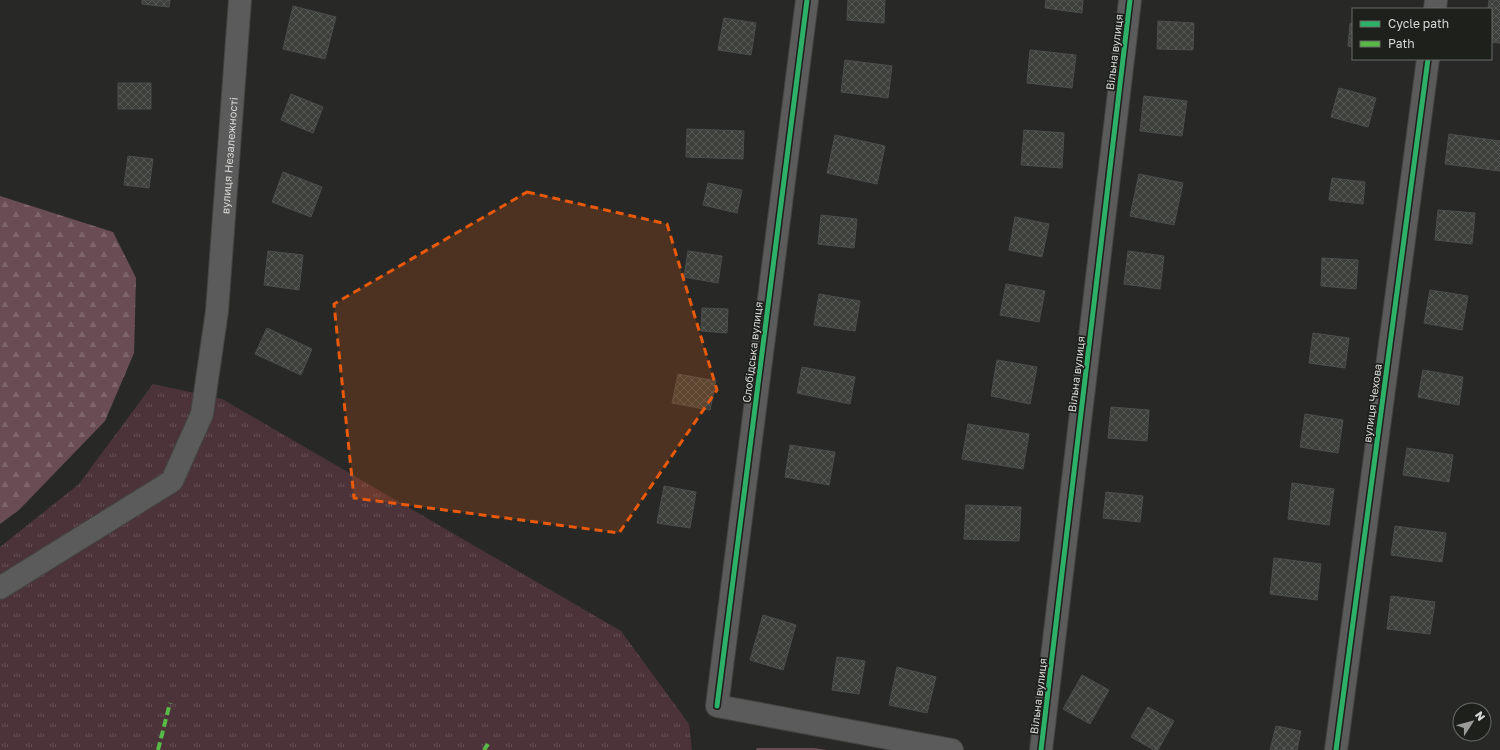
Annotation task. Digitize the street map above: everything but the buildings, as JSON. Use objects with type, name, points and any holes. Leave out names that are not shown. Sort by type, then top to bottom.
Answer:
[{"type":"street","name":"вулиця Незалежності","points":[[0,588],[172,481],[202,414],[217,310],[240,0]]},
{"type":"street","name":"Слобідська вулиця","points":[[807,0],[717,706],[952,750]]},
{"type":"street","name":"Вільна вулиця","points":[[1041,750],[1130,0]]},
{"type":"street","name":"вулиця Чехова","points":[[1336,750],[1428,60]]},
{"type":"highlighted area","points":[[527,192],[667,224],[717,390],[619,533],[354,498],[334,304]]},
{"type":"green space","points":[[0,196],[113,232],[136,278],[134,353],[105,421],[19,510],[0,524]]},
{"type":"green space","points":[[153,384],[222,399],[621,631],[689,724],[692,750],[0,750],[0,547],[79,484]]},
{"type":"green space","points":[[757,748],[814,748],[827,750],[756,750]]},
{"type":"marked path","points":[[158,750],[170,703]]},
{"type":"marked path","points":[[484,750],[488,744]]},
{"type":"cycle path","points":[[717,706],[807,0]]},
{"type":"cycle path","points":[[1041,750],[1130,0]]},
{"type":"cycle path","points":[[1336,750],[1428,60]]}]
